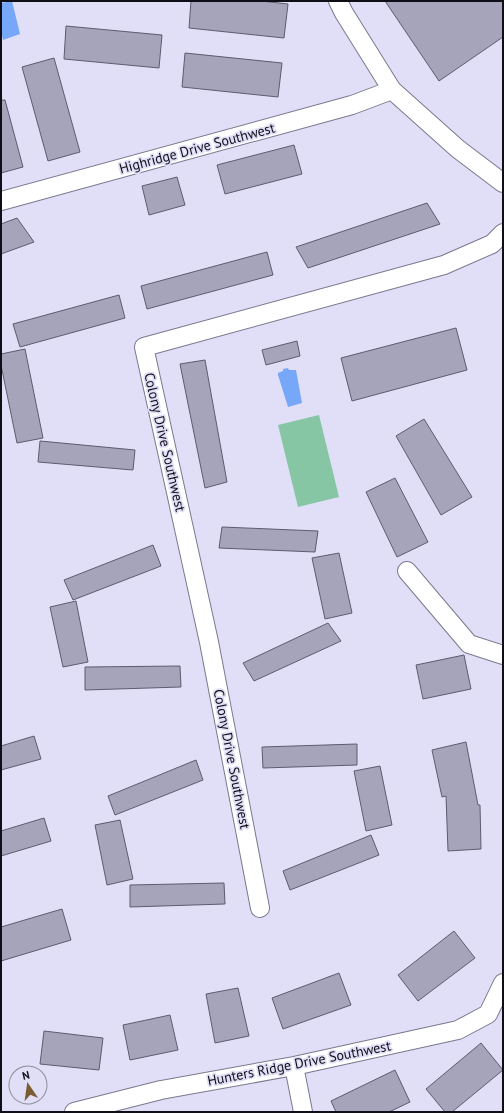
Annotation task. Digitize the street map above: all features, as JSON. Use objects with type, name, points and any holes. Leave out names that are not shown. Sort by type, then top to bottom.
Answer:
[{"type":"street","points":[[338,1],[392,90],[458,149],[503,183]]},
{"type":"street","name":"Highridge Drive Southwest","points":[[1,201],[352,105],[392,90]]},
{"type":"street","name":"Colony Drive Southwest","points":[[260,908],[209,642],[144,346],[444,265],[492,244],[503,233]]},
{"type":"street","points":[[407,571],[469,644],[503,655]]},
{"type":"street","name":"Hunters Ridge Drive Southwest","points":[[74,1112],[161,1090],[294,1066],[458,1030],[488,1014],[503,983]]},
{"type":"street","points":[[294,1066],[303,1112]]},
{"type":"green space","points":[[319,415],[339,497],[298,507],[278,425]]},
{"type":"water","points":[[12,1],[20,34],[3,40],[1,31],[1,3]]},
{"type":"water","points":[[288,368],[289,370],[296,370],[302,403],[288,407],[278,373],[283,371],[283,369]]},
{"type":"building","points":[[191,1],[261,1],[288,4],[284,38],[189,28]]},
{"type":"building","points":[[385,1],[503,1],[503,37],[439,81]]},
{"type":"building","points":[[66,26],[162,35],[159,68],[64,59]]},
{"type":"building","points":[[185,53],[282,63],[278,97],[182,87]]},
{"type":"building","points":[[54,58],[80,152],[48,161],[22,67]]},
{"type":"building","points":[[1,100],[5,100],[23,167],[1,173]]},
{"type":"building","points":[[294,145],[302,174],[225,194],[217,165]]},
{"type":"building","points":[[177,177],[185,205],[149,215],[142,186]]},
{"type":"building","points":[[427,203],[440,224],[308,268],[296,247]]},
{"type":"building","points":[[17,218],[34,242],[1,254],[1,224]]},
{"type":"building","points":[[267,252],[273,275],[147,309],[141,286]]},
{"type":"building","points":[[119,295],[125,318],[20,347],[13,324]]},
{"type":"building","points":[[456,328],[467,370],[352,401],[341,358]]},
{"type":"building","points":[[297,341],[300,356],[266,365],[262,350]]},
{"type":"building","points":[[25,349],[43,438],[17,443],[1,365],[1,354]]},
{"type":"building","points":[[205,360],[227,482],[205,488],[180,364]]},
{"type":"building","points":[[424,419],[472,497],[441,515],[396,436]]},
{"type":"building","points":[[40,441],[135,450],[133,470],[38,462]]},
{"type":"building","points":[[395,478],[428,542],[397,557],[366,492]]},
{"type":"building","points":[[222,527],[318,531],[315,552],[219,548]]},
{"type":"building","points":[[153,545],[161,566],[73,600],[64,580]]},
{"type":"building","points":[[339,553],[352,613],[325,619],[312,558]]},
{"type":"building","points":[[76,601],[88,662],[63,667],[50,607]]},
{"type":"building","points":[[328,623],[341,641],[254,681],[243,663]]},
{"type":"building","points":[[464,655],[471,689],[423,699],[416,665]]},
{"type":"building","points":[[180,666],[181,687],[85,690],[85,667]]},
{"type":"building","points":[[34,736],[41,759],[1,770],[1,746]]},
{"type":"building","points":[[466,742],[478,805],[480,805],[481,849],[448,851],[446,796],[442,797],[432,750]]},
{"type":"building","points":[[357,744],[357,765],[263,768],[262,747]]},
{"type":"building","points":[[196,760],[203,780],[115,815],[108,796]]},
{"type":"building","points":[[380,766],[392,825],[366,831],[354,771]]},
{"type":"building","points":[[44,818],[51,841],[1,856],[1,831]]},
{"type":"building","points":[[120,820],[133,879],[107,885],[95,825]]},
{"type":"building","points":[[371,835],[379,855],[290,890],[283,871]]},
{"type":"building","points":[[224,883],[225,904],[130,907],[130,885]]},
{"type":"building","points":[[62,909],[71,940],[1,961],[1,927]]},
{"type":"building","points":[[454,931],[475,958],[418,1001],[398,975]]},
{"type":"building","points":[[339,973],[351,1005],[283,1029],[272,998]]},
{"type":"building","points":[[238,988],[249,1036],[215,1043],[206,994]]},
{"type":"building","points":[[170,1015],[178,1050],[130,1060],[123,1025]]},
{"type":"building","points":[[44,1031],[103,1038],[99,1070],[40,1064]]},
{"type":"building","points":[[481,1043],[503,1070],[452,1112],[445,1112],[426,1089]]},
{"type":"building","points":[[395,1070],[410,1102],[389,1112],[336,1112],[331,1101]]}]
